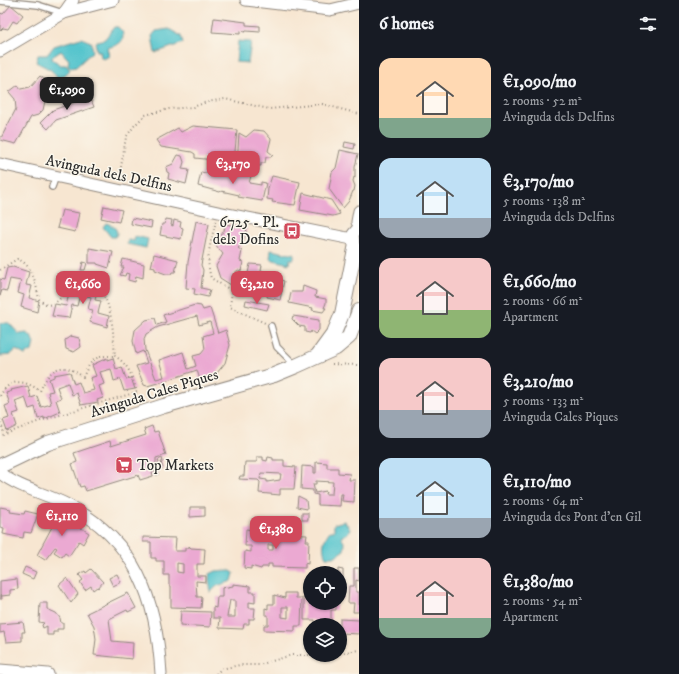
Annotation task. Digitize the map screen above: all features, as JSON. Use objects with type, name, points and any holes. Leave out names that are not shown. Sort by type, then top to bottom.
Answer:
[{"type":"street","points":[[64,14],[73,0]]},
{"type":"street","points":[[0,51],[64,14],[109,0]]},
{"type":"street","points":[[246,0],[330,10],[359,3]]},
{"type":"street","name":"Avinguda dels Delfins","points":[[0,164],[218,212],[355,246]]},
{"type":"street","points":[[355,246],[355,231],[359,226],[357,222],[359,211]]},
{"type":"street","name":"Avinguda Cales Piques","points":[[318,355],[334,333],[342,314],[355,246]]},
{"type":"street","name":"Avinguda Cales Piques","points":[[0,466],[48,443],[164,406],[274,375],[296,366],[336,348],[349,337],[359,311]]},
{"type":"street","points":[[0,473],[8,480],[66,504],[96,523],[123,549],[141,577],[153,609],[159,645],[161,674]]},
{"type":"street","points":[[0,670],[48,674]]},
{"type":"lane","points":[[0,0],[38,5],[64,14]]},
{"type":"lane","points":[[52,187],[56,176]]},
{"type":"lane","points":[[272,326],[277,347],[296,366]]},
{"type":"path","points":[[117,190],[126,137],[145,115],[169,109],[193,107],[206,102],[225,99],[268,108],[322,104],[359,114]]},
{"type":"path","points":[[218,212],[210,243],[207,266],[211,278],[232,291],[230,307],[272,326]]},
{"type":"path","points":[[0,270],[17,259],[21,260],[31,271],[39,299],[44,304],[50,305],[55,303],[75,281],[82,280],[95,284],[101,290],[108,306],[114,356]]},
{"type":"path","points":[[0,396],[7,386],[14,382],[22,381],[31,384],[40,391],[46,377],[52,371],[62,367],[72,369],[83,378],[89,363],[104,356],[114,356],[124,362],[130,372],[137,392],[0,436]]},
{"type":"path","points":[[0,420],[4,434]]},
{"type":"path","points":[[347,652],[359,650]]},
{"type":"path","points":[[216,674],[221,669],[259,665],[292,655],[303,655]]},
{"type":"water","points":[[114,27],[118,27],[122,31],[123,38],[120,43],[107,48],[109,56],[104,59],[101,57],[100,51],[97,51],[95,42],[105,39]]},
{"type":"water","points":[[169,29],[181,36],[183,43],[155,53],[152,36],[156,31]]},
{"type":"water","points":[[81,38],[91,42],[93,51],[76,67],[71,68],[68,64],[69,60],[61,51],[52,57],[52,59],[61,65],[66,65],[70,70],[59,79],[51,70],[36,62],[38,55],[47,55],[54,46]]},
{"type":"water","points":[[238,41],[251,42],[248,63],[236,62]]},
{"type":"water","points":[[106,223],[115,228],[117,234],[115,237],[111,237],[103,227]]},
{"type":"water","points":[[135,236],[148,239],[146,248],[127,244],[128,240],[134,241]]},
{"type":"water","points":[[271,250],[290,254],[294,253],[294,259],[290,259],[289,264],[270,259]]},
{"type":"water","points":[[0,323],[9,323],[19,334],[27,333],[31,336],[34,343],[32,351],[25,355],[16,350],[10,355],[0,356]]},
{"type":"water","points":[[344,521],[350,528],[348,533],[341,537],[345,544],[344,550],[334,557],[326,557],[323,547],[326,537],[330,531],[334,531],[334,524]]},
{"type":"water","points":[[229,570],[234,573],[232,581],[217,586],[210,593],[210,574],[216,571]]},
{"type":"building","points":[[11,5],[23,15],[17,23],[13,21],[8,29],[3,28],[0,31],[0,13],[3,14]]},
{"type":"building","points":[[214,18],[246,22],[246,25],[260,26],[260,32],[240,31],[240,34],[212,32]]},
{"type":"building","points":[[40,76],[51,84],[55,90],[45,101],[43,110],[38,115],[31,117],[16,144],[0,140],[16,109],[15,99],[9,92],[18,85],[21,89],[30,87]]},
{"type":"building","points":[[90,97],[94,107],[56,120],[48,129],[41,122],[53,110]]},
{"type":"building","points":[[193,126],[237,130],[234,162],[195,158],[195,154],[192,152],[161,147],[156,140],[178,128],[181,132]]},
{"type":"building","points":[[254,130],[264,131],[271,139],[268,151],[273,155],[271,157],[266,157],[265,163],[261,163],[261,166],[237,164],[239,133],[246,137]]},
{"type":"building","points":[[345,142],[355,144],[354,149],[344,147]]},
{"type":"building","points":[[340,150],[358,154],[355,167],[355,178],[354,177],[353,181],[355,186],[354,191],[349,201],[343,208],[329,189],[332,172],[336,168]]},
{"type":"building","points":[[178,155],[182,156],[184,162],[182,169],[189,170],[186,184],[168,179],[169,173],[167,172],[166,167],[173,164]]},
{"type":"building","points":[[217,169],[251,176],[249,183],[261,185],[261,182],[266,183],[262,201],[238,197],[239,195],[198,186],[201,172],[216,175]]},
{"type":"building","points":[[272,176],[300,182],[295,205],[272,202],[273,200],[267,199],[268,188]]},
{"type":"building","points":[[303,193],[331,200],[340,214],[333,216],[300,210]]},
{"type":"building","points":[[104,206],[122,210],[119,222],[101,218]]},
{"type":"building","points":[[62,210],[79,213],[75,232],[57,228]]},
{"type":"building","points":[[132,218],[152,222],[151,228],[131,224]]},
{"type":"building","points":[[166,219],[172,220],[171,225],[173,226],[174,220],[181,222],[180,227],[183,228],[181,239],[160,235],[162,224],[165,224]]},
{"type":"building","points":[[196,221],[209,224],[201,265],[203,270],[201,288],[210,290],[208,297],[194,294],[195,289],[186,288],[188,262]]},
{"type":"building","points":[[225,224],[247,228],[243,243],[238,248],[242,251],[240,261],[243,262],[241,271],[238,270],[233,274],[231,285],[220,278],[216,266],[223,254],[215,244],[218,236],[224,231]]},
{"type":"building","points":[[89,248],[113,252],[109,268],[97,263],[89,263]]},
{"type":"building","points":[[154,254],[178,260],[175,272],[166,274],[151,267]]},
{"type":"building","points":[[123,259],[144,264],[143,278],[136,276],[135,282],[128,280],[129,274],[126,273],[125,276],[120,275],[124,267],[121,267]]},
{"type":"building","points":[[83,262],[87,263],[85,270],[81,270]]},
{"type":"building","points":[[250,264],[262,265],[261,271],[273,273],[277,275],[277,279],[284,281],[280,300],[267,297],[268,292],[274,293],[275,289],[265,286],[264,292],[252,289],[251,294],[244,292]]},
{"type":"building","points":[[13,267],[29,272],[26,285],[32,286],[29,298],[39,301],[37,312],[21,307],[24,295],[18,293],[21,281],[10,279],[7,291],[2,290],[0,296],[0,279],[4,280],[7,268]]},
{"type":"building","points":[[76,283],[82,283],[98,288],[95,300],[101,301],[98,313],[109,316],[107,327],[90,322],[93,310],[88,309],[91,297],[80,294],[77,306],[72,305],[69,318],[52,316],[55,304],[66,306],[69,294],[74,295]]},
{"type":"building","points":[[303,286],[316,291],[315,297],[326,299],[324,308],[326,308],[323,312],[312,310],[313,308],[289,303],[291,292],[302,292]]},
{"type":"building","points":[[246,300],[269,304],[267,310],[245,305]]},
{"type":"building","points":[[195,305],[201,306],[203,310],[210,308],[218,333],[226,330],[230,345],[225,363],[217,373],[200,380],[197,370],[165,381],[147,386],[144,385],[136,366],[147,363],[143,351],[136,354],[133,341],[135,330],[146,320],[155,318],[157,325],[166,322],[163,315]],"holes":[[[197,316],[199,325],[210,322],[213,333],[203,336],[205,349],[201,354],[193,356],[196,366],[188,369],[183,352],[159,360],[164,377],[156,379],[145,350],[144,339],[146,334],[158,327]]]},
{"type":"building","points":[[293,316],[319,320],[319,330],[315,334],[311,331],[310,333],[305,332],[305,327],[299,326],[292,319]]},
{"type":"building","points":[[71,336],[79,338],[81,347],[74,352],[66,349],[65,340]]},
{"type":"building","points":[[107,358],[107,360],[113,358],[116,369],[122,367],[126,379],[131,378],[135,389],[124,391],[120,379],[114,381],[111,369],[100,372],[104,384],[99,386],[103,398],[97,400],[98,402],[81,405],[77,393],[72,395],[68,383],[57,387],[61,398],[56,400],[60,412],[44,419],[44,417],[38,419],[35,407],[29,409],[25,397],[15,401],[19,412],[13,414],[17,426],[7,431],[3,420],[9,418],[5,406],[10,404],[6,393],[12,391],[11,390],[28,386],[31,398],[37,396],[41,407],[51,404],[48,392],[53,391],[49,379],[54,377],[54,375],[70,372],[74,384],[79,382],[83,393],[94,390],[90,378],[96,376],[92,365]]},
{"type":"building","points":[[152,426],[154,432],[158,431],[166,455],[156,458],[156,464],[159,463],[158,460],[162,458],[163,462],[161,462],[163,468],[157,470],[158,475],[156,475],[154,470],[152,471],[153,476],[140,480],[138,475],[86,491],[84,486],[80,487],[72,464],[77,462],[74,453],[110,441],[111,446],[146,435],[144,429]]},
{"type":"building","points":[[257,457],[263,457],[263,460],[267,461],[268,457],[273,458],[273,460],[284,460],[284,466],[296,467],[294,489],[280,489],[280,495],[259,493],[260,482],[258,480],[239,479],[240,476],[244,476],[245,462],[257,462]],"holes":[[[261,473],[281,474],[280,480],[267,482],[267,480],[260,479]]]},
{"type":"building","points":[[316,462],[327,463],[327,468],[338,468],[338,473],[350,474],[349,480],[355,480],[354,502],[342,501],[343,494],[341,494],[340,506],[318,505],[318,495],[313,494],[313,490],[301,489],[302,466],[314,467],[314,473],[316,473]],"holes":[[[316,481],[333,482],[332,494],[325,494],[326,491],[315,493],[313,484],[316,484]]]},
{"type":"building","points":[[298,496],[306,500],[307,509],[297,507]]},
{"type":"building","points":[[0,507],[11,509],[10,512],[24,514],[25,511],[38,514],[31,533],[24,532],[23,538],[3,534],[4,528],[0,527]]},
{"type":"building","points":[[190,507],[205,507],[205,516],[190,517]]},
{"type":"building","points":[[56,512],[89,533],[83,544],[79,541],[69,556],[65,553],[62,557],[54,552],[57,548],[55,547],[45,560],[37,555],[53,525],[49,523]]},
{"type":"building","points":[[302,513],[308,513],[308,520],[302,520]]},
{"type":"building","points":[[246,529],[253,530],[253,532],[257,532],[257,530],[264,530],[264,533],[271,534],[307,535],[306,541],[309,541],[308,564],[305,563],[303,568],[272,567],[272,564],[268,564],[268,567],[262,567],[261,569],[251,566],[251,569],[244,568],[245,551],[251,552],[251,546],[245,546]],"holes":[[[268,545],[273,545],[273,550],[268,550]]]},
{"type":"building","points":[[143,537],[176,538],[175,551],[185,551],[185,548],[189,548],[189,546],[191,548],[205,549],[204,564],[197,564],[197,576],[206,576],[206,582],[196,581],[197,597],[202,597],[201,608],[171,607],[171,586],[169,585],[169,575],[164,575],[164,561],[156,561],[156,558],[151,558],[151,542],[143,542]],"holes":[[[177,563],[183,564],[183,573],[177,572]]]},
{"type":"building","points":[[25,567],[36,572],[33,579],[22,574]]},
{"type":"building","points":[[354,568],[359,568],[359,581],[356,580],[356,592],[359,592],[359,612],[353,612],[354,603],[348,603],[349,586],[354,586]]},
{"type":"building","points":[[91,569],[103,582],[98,588],[97,587],[93,590],[91,586],[85,590],[80,582],[83,580],[79,575],[85,571],[86,573]]},
{"type":"building","points":[[117,574],[121,582],[113,586],[109,578]]},
{"type":"building","points":[[67,578],[78,594],[71,603],[59,585]]},
{"type":"building","points":[[17,579],[18,589],[10,590],[10,595],[2,596],[1,594],[2,599],[0,599],[0,581]]},
{"type":"building","points":[[233,584],[250,586],[250,592],[255,592],[255,603],[249,602],[249,608],[255,608],[254,619],[249,619],[249,624],[244,624],[243,629],[219,628],[220,618],[213,618],[213,607],[216,608],[217,597],[222,597],[222,588],[233,586]],"holes":[[[230,600],[235,600],[235,617],[227,617]]]},
{"type":"building","points":[[128,593],[136,608],[128,612],[127,610],[109,619],[112,641],[133,643],[132,659],[94,655],[96,639],[94,626],[87,613]]},
{"type":"building","points":[[285,593],[296,593],[296,598],[302,598],[301,626],[295,626],[295,631],[264,630],[264,625],[268,625],[268,615],[265,615],[265,608],[268,609],[268,604],[274,604],[274,595],[285,598]],"holes":[[[282,607],[288,607],[288,618],[282,617]]]},
{"type":"building","points":[[40,603],[47,603],[47,609],[56,613],[60,618],[61,623],[63,623],[63,629],[57,629],[57,632],[53,632],[53,635],[47,635],[47,626],[43,628],[42,625],[44,623],[39,622]]},
{"type":"building","points":[[304,610],[331,610],[331,618],[304,618]]},
{"type":"building","points":[[181,611],[211,612],[210,627],[180,625]]},
{"type":"building","points":[[347,619],[359,620],[359,634],[347,633]]},
{"type":"building","points":[[23,622],[25,632],[22,632],[22,641],[6,642],[4,632],[0,633],[0,624]]},
{"type":"place","name":"6725 - Pl. dels Dofins","points":[[292,231]]},
{"type":"place","name":"Top Markets","points":[[124,465]]}]
